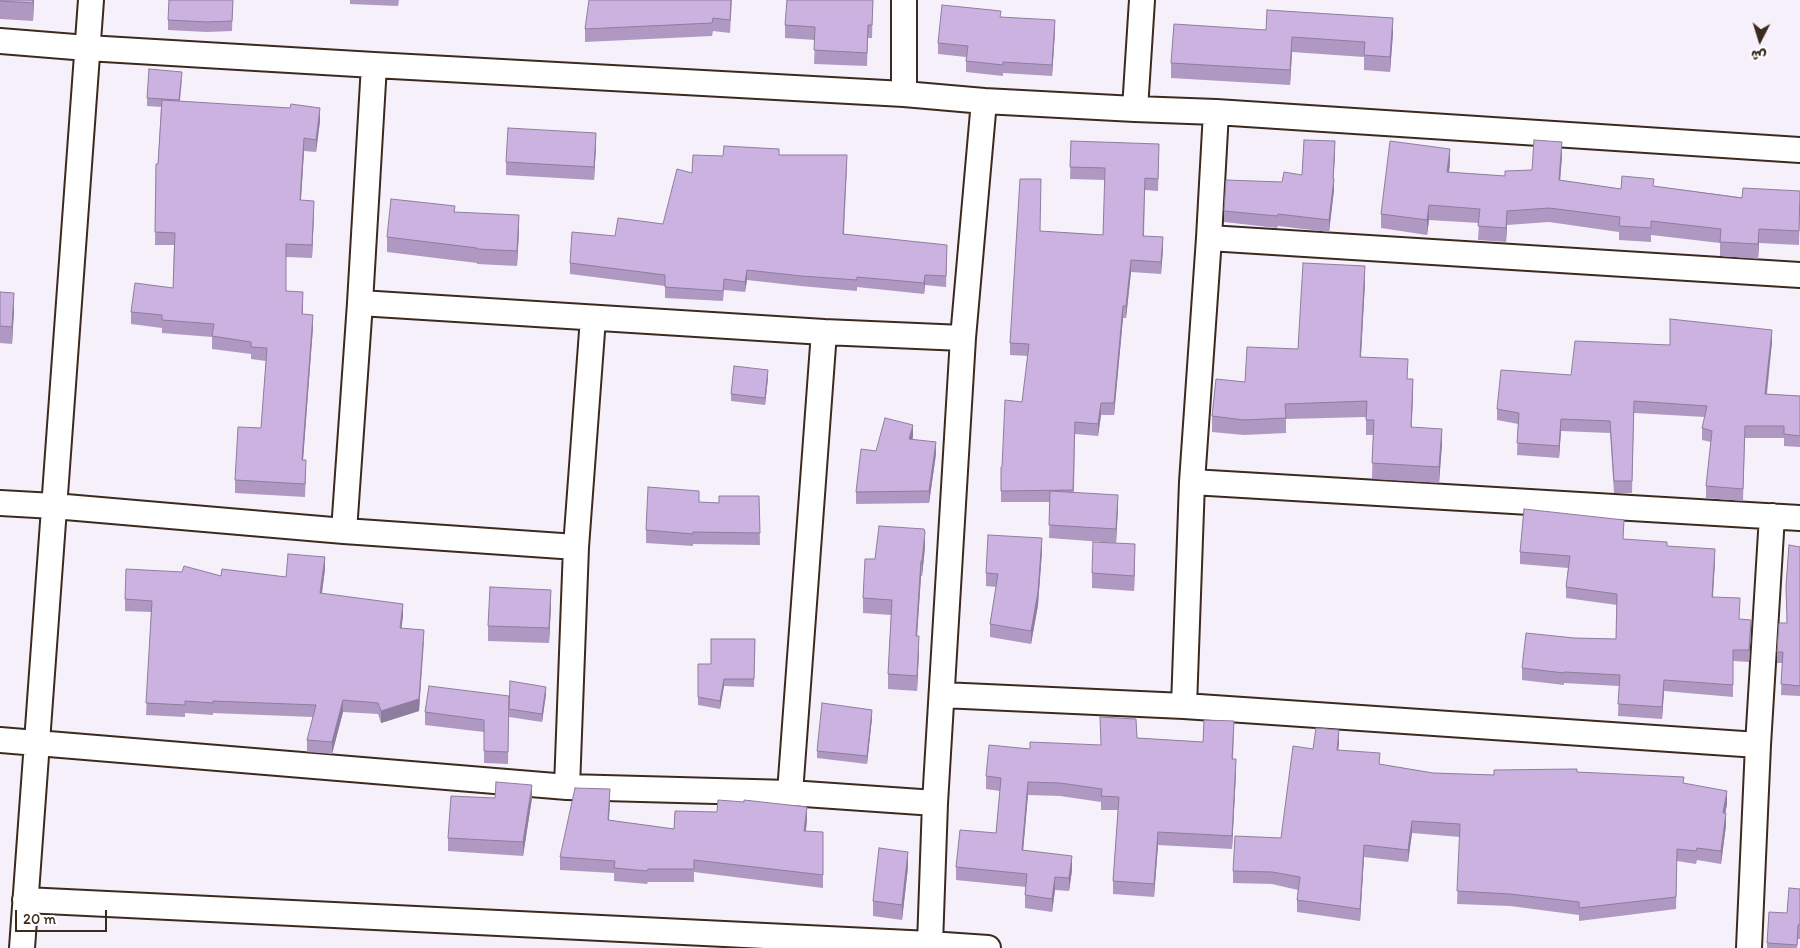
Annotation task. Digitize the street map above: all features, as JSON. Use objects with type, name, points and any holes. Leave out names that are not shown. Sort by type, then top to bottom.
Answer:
[{"type":"street","points":[[22,948],[91,0]]},
{"type":"street","points":[[904,0],[904,94]]},
{"type":"street","points":[[1134,109],[1142,0]]},
{"type":"street","points":[[0,41],[374,65],[904,94],[984,101],[1216,112],[1800,150]]},
{"type":"street","points":[[344,531],[374,65]]},
{"type":"street","points":[[930,944],[935,803],[963,338],[984,101]]},
{"type":"street","points":[[1184,706],[1192,482],[1216,112]]},
{"type":"street","points":[[1209,238],[1800,276]]},
{"type":"street","points":[[360,303],[824,332],[963,338]]},
{"type":"street","points":[[567,787],[576,548],[593,318]]},
{"type":"street","points":[[790,793],[824,332]]},
{"type":"street","points":[[1192,482],[1800,518]]},
{"type":"street","points":[[0,503],[576,548]]},
{"type":"street","points":[[1749,948],[1758,744],[1772,516]]},
{"type":"street","points":[[942,695],[1184,706],[1758,744]]},
{"type":"street","points":[[0,740],[567,787],[790,793],[935,803]]},
{"type":"street","points":[[25,900],[988,948]]},
{"type":"building","points":[[33,0],[33,3],[0,1]]},
{"type":"building","points":[[169,0],[233,0],[232,21],[168,20]]},
{"type":"building","points":[[589,0],[731,0],[730,20],[713,18],[712,23],[585,29]]},
{"type":"building","points":[[787,0],[873,0],[872,25],[868,25],[867,53],[814,50],[815,27],[785,25]]},
{"type":"building","points":[[942,5],[1001,11],[1000,17],[1055,20],[1052,65],[1003,62],[1003,65],[966,61],[968,46],[938,43]]},
{"type":"building","points":[[1267,10],[1393,18],[1390,57],[1364,55],[1365,42],[1292,37],[1290,70],[1171,63],[1174,24],[1266,30]]},
{"type":"building","points":[[149,69],[182,72],[179,100],[147,98]]},
{"type":"building","points":[[162,100],[290,108],[291,104],[320,108],[316,140],[304,138],[300,200],[314,201],[312,245],[286,244],[286,291],[303,292],[302,314],[313,315],[302,460],[306,460],[305,484],[235,480],[238,427],[261,428],[267,348],[251,347],[251,342],[212,336],[214,324],[162,320],[162,315],[131,312],[135,283],[173,288],[175,233],[155,232],[156,164],[158,164]]},
{"type":"building","points":[[508,128],[596,133],[594,167],[506,162]]},
{"type":"building","points":[[1304,140],[1335,141],[1334,179],[1329,220],[1278,214],[1277,216],[1224,211],[1226,180],[1282,182],[1284,172],[1302,175]]},
{"type":"building","points":[[1534,140],[1562,142],[1559,180],[1621,189],[1622,176],[1654,179],[1653,186],[1742,198],[1743,188],[1800,191],[1799,231],[1759,229],[1758,244],[1720,242],[1721,229],[1651,221],[1651,228],[1619,226],[1620,217],[1549,208],[1507,211],[1506,228],[1478,226],[1480,209],[1429,205],[1427,220],[1381,214],[1390,141],[1450,149],[1447,172],[1505,176],[1505,171],[1532,170]]},
{"type":"building","points":[[1071,141],[1159,144],[1158,179],[1145,178],[1143,236],[1163,237],[1161,262],[1131,260],[1126,306],[1123,306],[1114,403],[1101,403],[1098,424],[1075,422],[1073,490],[1001,491],[1005,400],[1022,402],[1029,344],[1010,343],[1020,179],[1041,179],[1040,231],[1103,235],[1105,168],[1070,167]]},
{"type":"building","points":[[724,146],[779,149],[779,155],[847,155],[843,234],[947,245],[946,276],[925,275],[924,283],[857,277],[857,280],[801,276],[747,270],[745,282],[724,279],[723,291],[665,287],[665,275],[570,263],[572,232],[615,236],[618,218],[663,224],[677,169],[692,173],[693,155],[723,156]]},
{"type":"building","points":[[391,199],[455,206],[454,212],[519,215],[517,251],[477,249],[387,237]]},
{"type":"building","points":[[1303,263],[1365,266],[1360,357],[1408,359],[1407,379],[1413,379],[1411,427],[1442,429],[1439,467],[1372,463],[1374,420],[1366,420],[1367,401],[1285,404],[1286,418],[1244,420],[1212,416],[1216,379],[1245,382],[1247,347],[1298,349]]},
{"type":"building","points":[[0,292],[14,293],[12,327],[0,326]]},
{"type":"building","points":[[1670,319],[1772,330],[1765,394],[1800,396],[1800,436],[1784,434],[1784,426],[1745,426],[1743,489],[1706,486],[1712,431],[1702,428],[1707,406],[1634,401],[1632,481],[1614,481],[1610,421],[1561,419],[1559,446],[1517,443],[1519,413],[1497,409],[1501,370],[1571,375],[1575,341],[1670,345]]},
{"type":"building","points":[[734,366],[768,370],[765,398],[731,394]]},
{"type":"building","points":[[885,418],[913,425],[909,439],[936,442],[929,491],[856,492],[861,449],[876,451]]},
{"type":"building","points":[[648,487],[699,491],[699,502],[719,503],[719,496],[759,496],[760,533],[693,532],[693,534],[646,530]]},
{"type":"building","points":[[1050,491],[1118,495],[1116,529],[1049,525]]},
{"type":"building","points":[[1524,509],[1624,520],[1623,539],[1667,542],[1667,546],[1715,549],[1712,597],[1740,598],[1739,619],[1751,620],[1749,650],[1733,650],[1733,685],[1664,680],[1662,707],[1618,704],[1620,675],[1564,673],[1522,668],[1526,633],[1574,638],[1616,639],[1617,594],[1566,587],[1570,556],[1520,552]]},
{"type":"building","points":[[879,526],[924,529],[925,532],[916,636],[919,636],[917,676],[888,674],[892,600],[863,598],[865,559],[875,559]]},
{"type":"building","points":[[988,535],[1042,538],[1038,592],[1031,631],[990,624],[998,574],[986,573]]},
{"type":"building","points":[[1093,542],[1135,544],[1134,576],[1092,573]]},
{"type":"building","points":[[1789,545],[1800,547],[1800,686],[1781,684],[1783,652],[1777,652],[1779,623],[1787,623],[1786,586]]},
{"type":"building","points":[[288,554],[325,557],[320,593],[403,604],[400,628],[424,630],[419,699],[381,711],[378,703],[343,700],[332,742],[307,740],[316,705],[213,701],[213,703],[185,701],[185,705],[146,703],[152,601],[125,599],[126,569],[182,572],[184,566],[221,576],[222,569],[286,577]]},
{"type":"building","points":[[490,587],[551,590],[549,628],[488,626]]},
{"type":"building","points":[[711,639],[755,639],[754,679],[724,679],[720,701],[698,697],[698,664],[711,664]]},
{"type":"building","points":[[510,681],[546,687],[542,714],[509,709]]},
{"type":"building","points":[[429,686],[509,696],[508,752],[484,751],[484,720],[425,712]]},
{"type":"building","points":[[822,703],[872,710],[867,756],[817,751]]},
{"type":"building","points":[[1100,717],[1136,719],[1137,738],[1203,742],[1204,720],[1234,721],[1232,759],[1236,759],[1232,836],[1158,832],[1154,884],[1113,881],[1119,797],[1101,796],[1102,789],[1060,783],[1028,782],[1022,850],[1072,856],[1069,878],[1055,877],[1052,899],[1025,895],[1027,874],[956,867],[960,830],[996,833],[1001,778],[986,776],[989,745],[1030,749],[1030,742],[1101,745]]},
{"type":"building","points":[[1316,728],[1339,730],[1337,750],[1380,753],[1379,764],[1433,773],[1494,775],[1494,770],[1577,769],[1577,772],[1684,777],[1683,783],[1727,791],[1723,813],[1726,813],[1721,851],[1697,848],[1696,851],[1677,849],[1676,897],[1579,908],[1579,902],[1510,894],[1457,891],[1460,824],[1412,821],[1408,850],[1364,845],[1360,909],[1297,900],[1300,877],[1272,872],[1233,871],[1235,836],[1281,838],[1293,746],[1313,749]]},
{"type":"building","points":[[496,782],[532,785],[523,842],[448,838],[451,796],[495,798]]},
{"type":"building","points":[[575,788],[610,789],[608,820],[674,829],[675,811],[717,812],[718,800],[744,802],[744,800],[807,807],[804,831],[823,832],[823,875],[694,860],[694,869],[648,869],[647,871],[614,868],[615,861],[560,857]]},
{"type":"building","points":[[879,848],[908,852],[902,905],[873,901]]},
{"type":"building","points":[[1789,888],[1800,889],[1800,925],[1798,925],[1797,945],[1767,943],[1769,912],[1787,913]]}]
